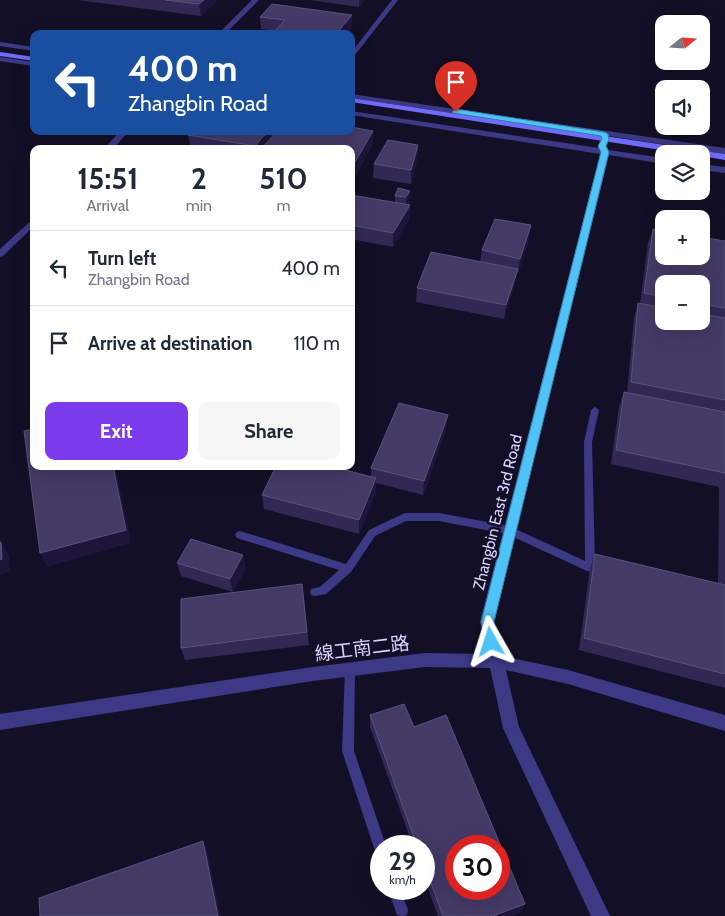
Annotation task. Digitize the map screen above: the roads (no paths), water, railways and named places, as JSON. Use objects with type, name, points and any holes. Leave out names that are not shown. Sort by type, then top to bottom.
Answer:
[{"type":"street","points":[[224,30],[256,0]]},
{"type":"street","points":[[355,53],[395,0]]},
{"type":"street","points":[[0,46],[30,50]]},
{"type":"street","points":[[0,54],[30,58]]},
{"type":"street","points":[[0,59],[30,63]]},
{"type":"street","points":[[355,97],[655,154]]},
{"type":"street","points":[[355,101],[604,143],[655,158]]},
{"type":"street","points":[[355,109],[604,143],[725,151]]},
{"type":"street","points":[[355,113],[725,157]]},
{"type":"street","points":[[112,145],[121,135]]},
{"type":"street","name":"Zhangbin East 3rd Road","points":[[601,916],[511,728],[487,622],[501,574],[509,530],[604,143]]},
{"type":"street","points":[[710,162],[725,165]]},
{"type":"street","points":[[710,168],[725,170]]},
{"type":"street","points":[[0,254],[30,225]]},
{"type":"street","name":"線工南二路","points":[[0,722],[425,660],[495,661],[568,677],[725,723]]},
{"type":"lane","points":[[590,568],[588,442],[595,410]]},
{"type":"lane","points":[[315,592],[322,591],[348,569],[368,532],[405,517],[439,517],[509,530],[590,568],[608,570]]},
{"type":"lane","points":[[240,535],[348,569]]},
{"type":"lane","points":[[350,670],[348,750],[376,835]]},
{"type":"lane","points":[[398,900],[402,910]]}]
